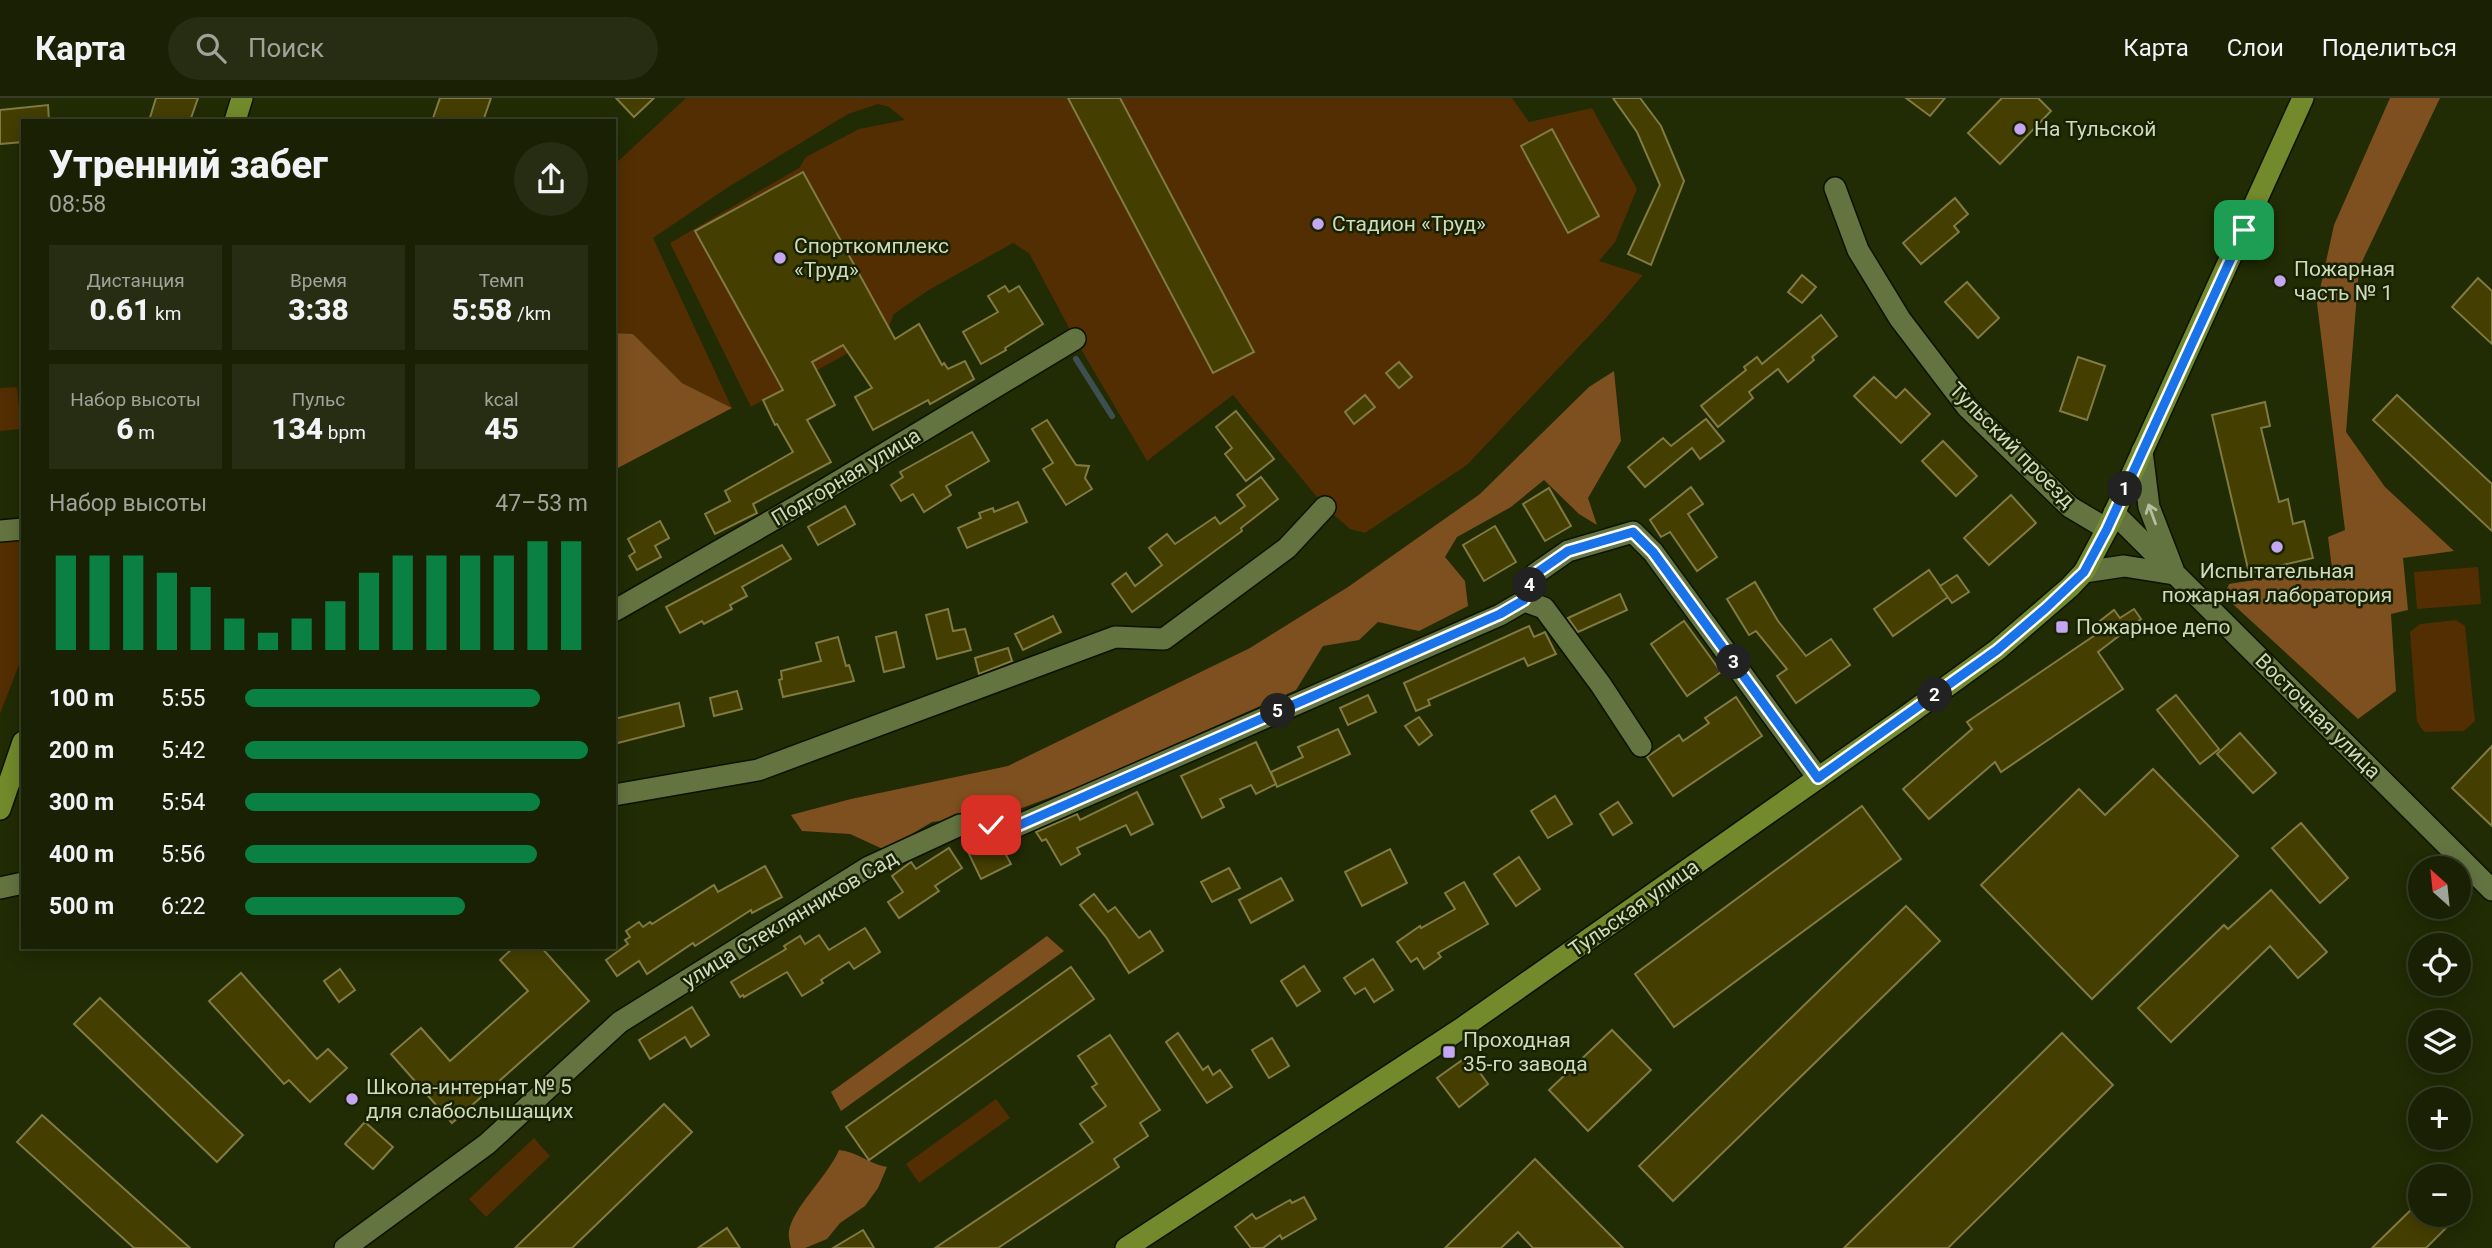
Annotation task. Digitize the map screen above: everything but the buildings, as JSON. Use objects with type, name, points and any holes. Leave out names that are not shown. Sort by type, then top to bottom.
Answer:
[{"type":"main road","points":[[235,119],[242,98]]},
{"type":"main road","name":"Тульская улица","points":[[1126,1248],[1462,1028],[1997,650],[2070,587],[2084,572],[2110,521],[2303,98]]},
{"type":"main road","points":[[0,809],[21,748]]},
{"type":"street","name":"Тульский проезд","points":[[1835,188],[1858,250],[1900,319],[1967,407],[2070,507],[2110,521]]},
{"type":"street","name":"Подгорная улица","points":[[616,610],[810,498],[1075,339]]},
{"type":"street","points":[[2142,451],[2148,507],[2174,574]]},
{"type":"street","points":[[616,795],[758,770],[1115,637],[1164,639],[1287,548],[1325,507]]},
{"type":"street","name":"Восточная улица","points":[[2110,521],[2174,574],[2492,890]]},
{"type":"street","points":[[0,531],[21,529]]},
{"type":"street","points":[[1641,746],[1601,685],[1544,608],[1524,600],[1535,574],[1568,551],[1633,532],[1653,552],[1818,778]]},
{"type":"street","points":[[2084,572],[2124,566],[2174,574]]},
{"type":"street","name":"улица Стеклянников Сад","points":[[345,1248],[487,1144],[620,1022],[869,867],[960,825],[1015,827],[1500,614],[1524,600]]},
{"type":"street","points":[[0,888],[21,884]]},
{"type":"shaded area","points":[[686,98],[1512,98],[1529,122],[1592,108],[1637,189],[1615,242],[1599,261],[1643,275],[1467,465],[1365,533],[1350,529],[1325,507],[1233,395],[1147,461],[1075,339],[1029,253],[1013,243],[927,291],[894,314],[889,326],[848,353],[751,407],[670,243],[799,168],[806,157],[859,129],[905,120],[889,107],[878,104],[848,114],[730,186],[653,238],[732,408],[682,383],[633,334],[616,333],[616,163]]},
{"type":"shaded area","points":[[2390,98],[2440,98],[2359,268],[2346,432],[2385,487],[2454,551],[2403,558],[2408,610],[2391,614],[2396,691],[2358,719],[2224,596],[2229,584],[2332,568],[2328,537],[2345,530],[2317,303],[2334,225]]},
{"type":"shaded area","points":[[616,333],[633,334],[682,383],[732,408],[616,469]]},
{"type":"shaded area","points":[[1614,371],[1621,441],[1588,498],[1597,525],[1579,514],[1544,480],[1511,507],[1457,537],[1445,557],[1465,581],[1468,606],[1419,631],[1378,622],[1359,640],[1323,646],[1296,690],[1086,784],[1006,814],[932,822],[885,850],[850,834],[802,831],[791,815],[851,799],[1008,766],[1250,648],[1348,587],[1480,494],[1589,387]]},
{"type":"shaded area","points":[[17,387],[21,429],[0,431],[0,388]]},
{"type":"shaded area","points":[[21,536],[21,659],[0,714],[0,538]]},
{"type":"shaded area","points":[[2478,567],[2481,604],[2417,609],[2414,572]]},
{"type":"shaded area","points":[[2456,620],[2465,626],[2475,721],[2464,731],[2424,732],[2417,722],[2410,632],[2420,624]]},
{"type":"shaded area","points":[[1047,936],[1064,951],[841,1111],[831,1092]]},
{"type":"shaded area","points":[[996,1099],[1010,1118],[919,1183],[906,1164]]},
{"type":"shaded area","points":[[534,1138],[550,1156],[486,1217],[469,1199]]},
{"type":"shaded area","points":[[839,1150],[887,1167],[878,1188],[865,1206],[840,1223],[827,1239],[805,1248],[791,1248],[789,1233],[792,1222]]},
{"type":"waterway","points":[[1076,359],[1112,416]]},
{"type":"place","name":"На Тульской","points":[[2020,129]]},
{"type":"place","name":"Стадион «Труд»","points":[[1318,224]]},
{"type":"place","name":"Спорткомплекс «Труд»","points":[[780,258]]},
{"type":"place","name":"Пожарная часть № 1","points":[[2280,281]]},
{"type":"place","name":"Испытательная пожарная лаборатория","points":[[2277,547]]},
{"type":"place","name":"Пожарное депо","points":[[2062,627]]},
{"type":"place","name":"Проходная 35-го завода","points":[[1449,1052]]},
{"type":"place","name":"Школа-интернат № 5 для слабослышащих","points":[[352,1099]]},
{"type":"route","points":[[991,825],[1015,827],[1500,614],[1524,600],[1535,574],[1568,551],[1633,532],[1653,552],[1818,778],[1997,650],[2084,572],[2107,529],[2244,230]]}]
